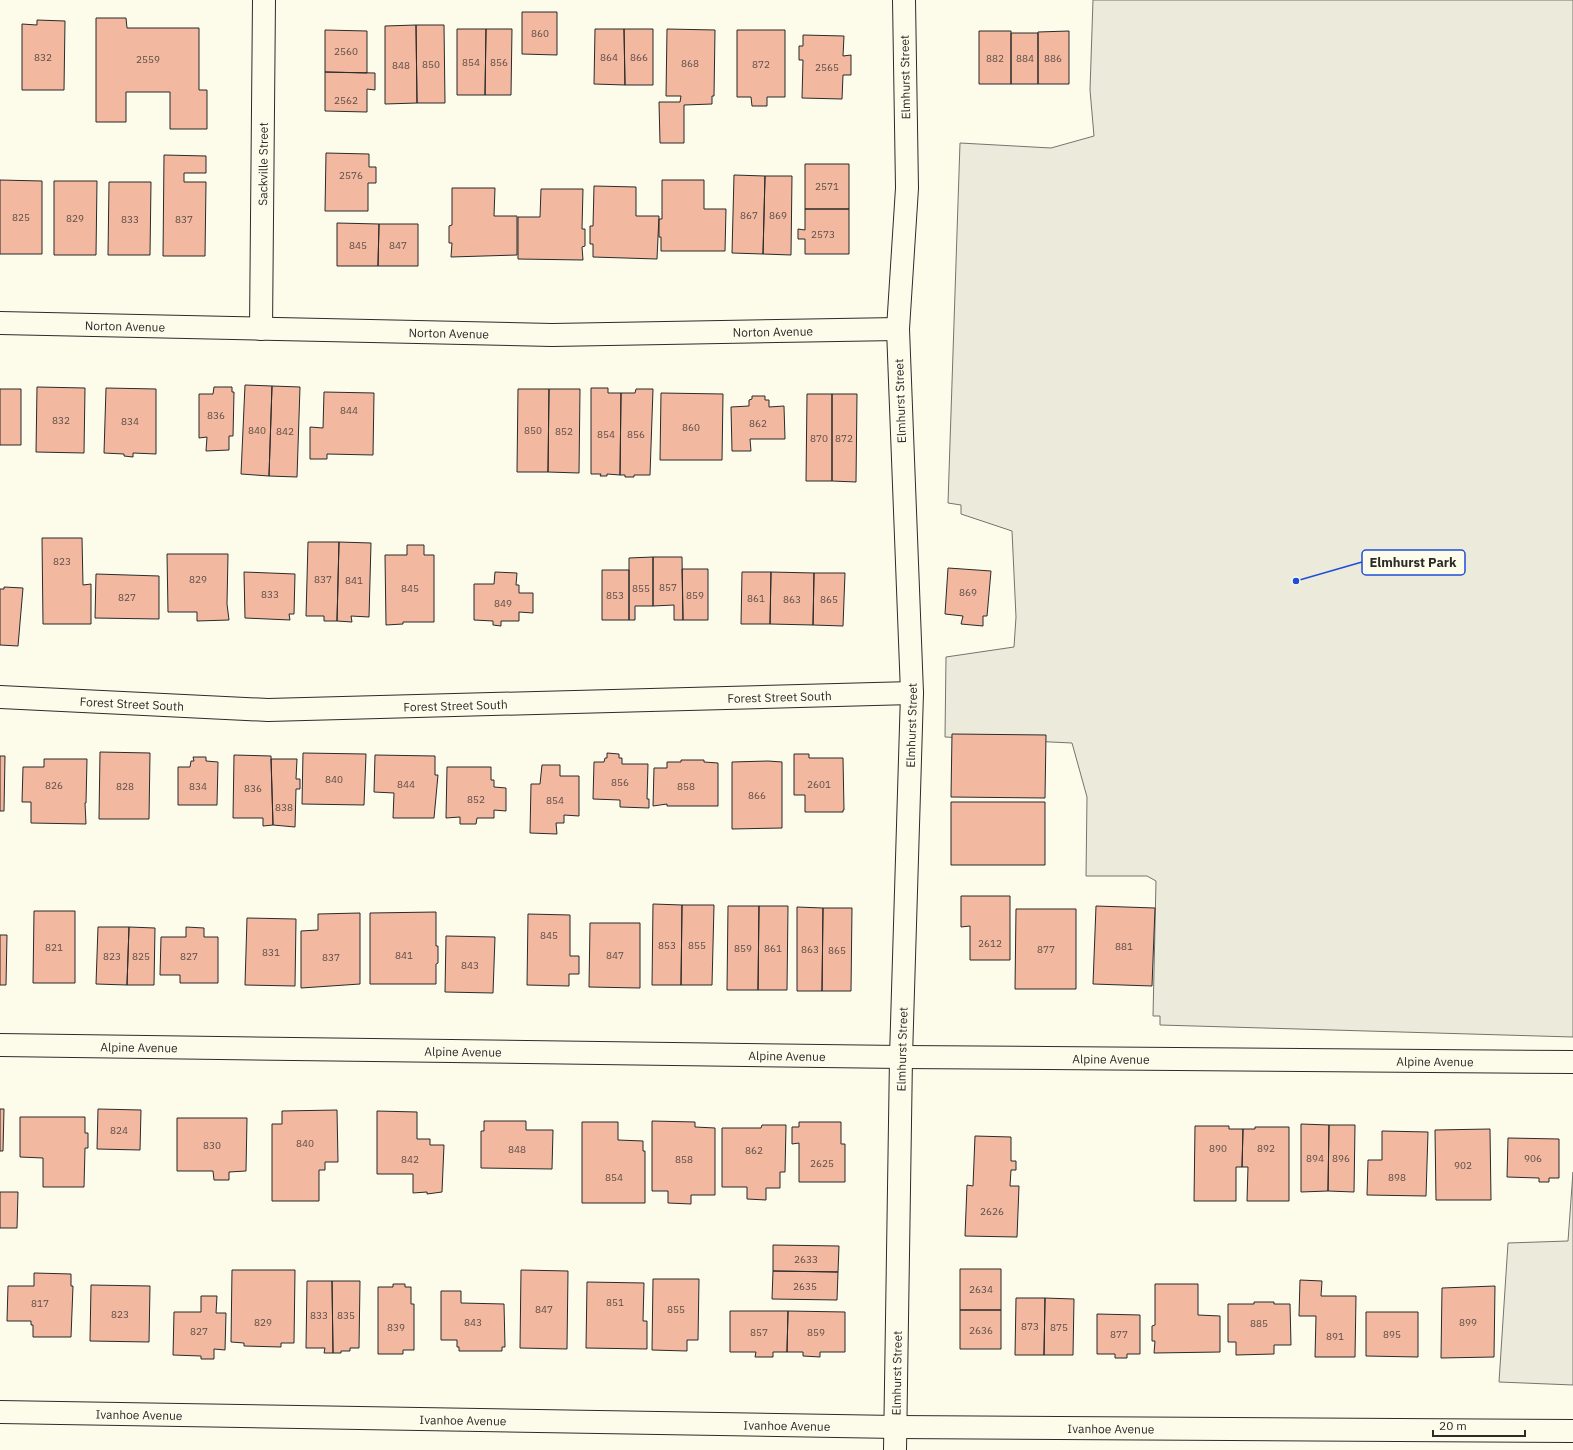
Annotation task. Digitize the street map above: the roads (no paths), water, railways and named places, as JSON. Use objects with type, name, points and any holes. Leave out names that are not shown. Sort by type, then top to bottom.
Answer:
[{"type":"street","name":"Sackville Street","points":[[261,329],[264,0]]},
{"type":"street","name":"Elmhurst Street","points":[[895,1450],[901,1057],[912,693],[898,329],[907,188],[904,0]]},
{"type":"street","name":"Norton Avenue","points":[[0,323],[552,335],[898,329]]},
{"type":"street","name":"Forest Street South","points":[[0,697],[268,710],[912,693]]},
{"type":"street","name":"Alpine Avenue","points":[[0,1045],[901,1057],[1573,1062]]},
{"type":"street","name":"Ivanhoe Avenue","points":[[0,1412],[896,1427],[1573,1431]]},
{"type":"place","name":"Elmhurst Park","points":[[1296,581]]}]
